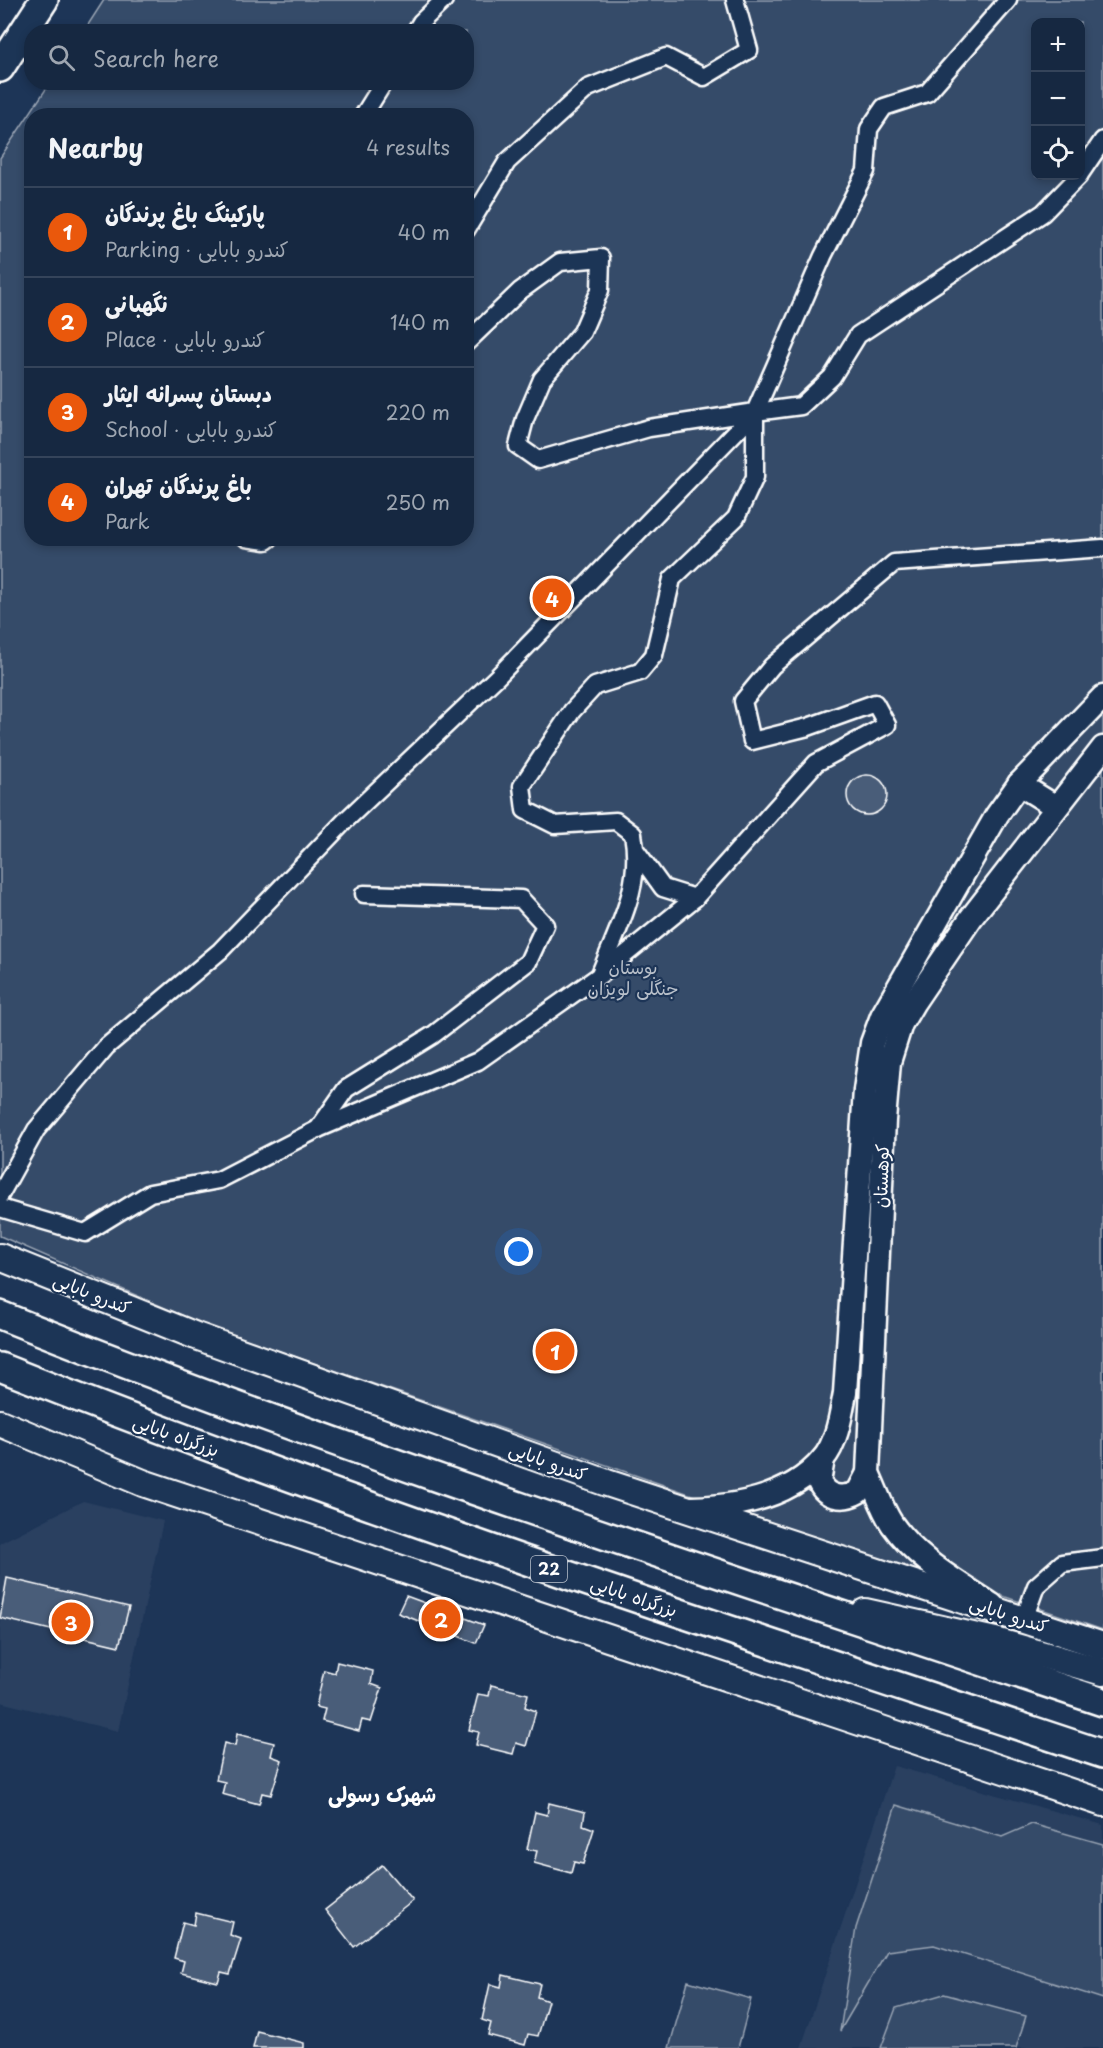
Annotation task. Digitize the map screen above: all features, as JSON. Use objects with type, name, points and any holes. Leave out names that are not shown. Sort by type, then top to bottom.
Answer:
[{"type":"highway","points":[[28,24],[44,0]]},
{"type":"highway","points":[[0,68],[24,31]]},
{"type":"highway","points":[[0,1315],[179,1387],[1103,1702]]},
{"type":"highway","name":"بزرگراه بابایی","points":[[0,1367],[161,1431],[534,1564],[1103,1754]]},
{"type":"main road","name":"کوهستان","points":[[688,1509],[732,1505],[762,1498],[795,1481],[823,1459],[836,1430],[845,1394],[859,1165],[872,1043],[882,1016],[997,815],[1019,784],[1103,697]]},
{"type":"main road","name":"کوهستان","points":[[1013,1616],[921,1557],[890,1522],[868,1473],[884,1120],[889,1062],[901,1024],[971,918],[1103,748]]},
{"type":"main road","points":[[1019,784],[1056,807]]},
{"type":"main road","name":"کندرو بابایی","points":[[0,1257],[196,1336],[597,1480],[1103,1646]]},
{"type":"main road","points":[[0,1423],[143,1483],[1103,1803]]},
{"type":"main road","points":[[823,1459],[819,1482],[827,1493],[834,1496],[846,1496],[858,1492],[868,1473]]},
{"type":"main road","points":[[782,1594],[995,1641],[1103,1672]]},
{"type":"street","points":[[420,24],[444,0]]},
{"type":"street","points":[[474,217],[507,162],[588,88],[666,57],[704,77],[749,50],[735,0]]},
{"type":"street","points":[[0,1195],[36,1130],[106,1047],[220,951],[345,821],[497,677],[755,412],[823,256],[866,171],[869,129],[884,107],[927,93],[1008,0]]},
{"type":"street","points":[[368,108],[379,90]]},
{"type":"street","points":[[1085,167],[1103,140]]},
{"type":"street","points":[[474,335],[520,291],[560,262],[601,258],[600,290],[582,332],[542,380],[525,418],[518,446],[538,460],[649,428],[801,406],[832,377],[858,335],[1043,213],[1075,180]]},
{"type":"street","points":[[600,975],[635,882],[637,852],[633,834],[616,821],[555,825],[525,810],[522,786],[572,711],[595,686],[640,672],[654,655],[672,579],[736,518],[755,477],[755,412]]},
{"type":"street","points":[[0,1208],[85,1233],[150,1193],[219,1180],[318,1130],[478,1061],[600,975],[695,898],[816,763],[887,725],[875,703],[808,727],[752,741],[743,701],[772,666],[894,563],[1103,548]]},
{"type":"street","points":[[637,852],[663,888],[695,898]]},
{"type":"street","points":[[318,1130],[346,1089],[433,1035],[528,962],[545,925],[521,899],[364,894]]},
{"type":"street","points":[[1013,1616],[1036,1586],[1062,1563],[1103,1558]]},
{"type":"shaded area","points":[[83,1501],[163,1521],[118,1731],[0,1702],[0,1543]]},
{"type":"shaded area","points":[[894,1766],[1103,1825],[1103,2048],[801,2048]]},
{"type":"green space","name":"بوستان جنگلی لویزان","points":[[104,0],[1103,0],[1103,1630],[985,1590],[966,1593],[726,1511],[738,1511],[202,1324],[0,1236],[0,158],[24,122],[24,546],[474,546],[474,108],[33,108],[45,90],[474,90],[474,24],[89,24]]},
{"type":"green space","points":[[896,1805],[1002,1837],[1032,1824],[1103,1844],[1103,1999],[934,1945],[887,1951],[840,2031],[856,1928]]},
{"type":"green space","points":[[688,1981],[751,1999],[738,2048],[669,2048]]},
{"type":"green space","points":[[944,1994],[1026,2016],[1016,2048],[881,2048],[896,2008]]},
{"type":"building","points":[[867,775],[881,781],[887,795],[881,809],[867,815],[853,809],[847,795],[853,781]]},
{"type":"building","points":[[7,1578],[129,1607],[119,1646],[0,1618]]},
{"type":"building","points":[[406,1596],[484,1625],[476,1643],[398,1613]]},
{"type":"building","points":[[337,1662],[373,1671],[371,1684],[382,1688],[371,1722],[362,1720],[359,1731],[322,1721],[325,1709],[316,1707],[324,1670],[335,1673]]},
{"type":"building","points":[[491,1685],[528,1694],[525,1707],[536,1711],[526,1746],[516,1743],[513,1754],[476,1745],[479,1732],[469,1730],[478,1694],[489,1696]]},
{"type":"building","points":[[237,1734],[274,1743],[271,1756],[282,1760],[271,1795],[262,1793],[259,1804],[222,1794],[225,1782],[216,1780],[224,1743],[235,1746]]},
{"type":"building","points":[[549,1803],[585,1812],[583,1825],[594,1829],[583,1864],[574,1862],[571,1873],[534,1863],[537,1851],[527,1849],[535,1812],[547,1815]]},
{"type":"building","points":[[382,1865],[413,1901],[354,1947],[325,1910]]},
{"type":"building","points":[[196,1913],[233,1922],[230,1935],[241,1939],[230,1974],[221,1972],[218,1982],[181,1973],[184,1961],[174,1958],[183,1922],[194,1925]]},
{"type":"building","points":[[503,1975],[540,1984],[537,1997],[548,2001],[538,2036],[528,2034],[525,2045],[488,2035],[491,2023],[482,2020],[490,1984],[501,1987]]},
{"type":"building","points":[[257,2031],[304,2043],[304,2048],[253,2048]]},
{"type":"place","name":"باغ پرندگان تهران","points":[[552,598]]},
{"type":"place","name":"پارکینگ باغ پرندگان","points":[[555,1351]]},
{"type":"place","name":"نگهبانی","points":[[441,1619]]},
{"type":"place","name":"دبستان پسرانه ایثار","points":[[71,1622]]},
{"type":"district","name":"شهرک رسولی","points":[[382,1795]]}]
